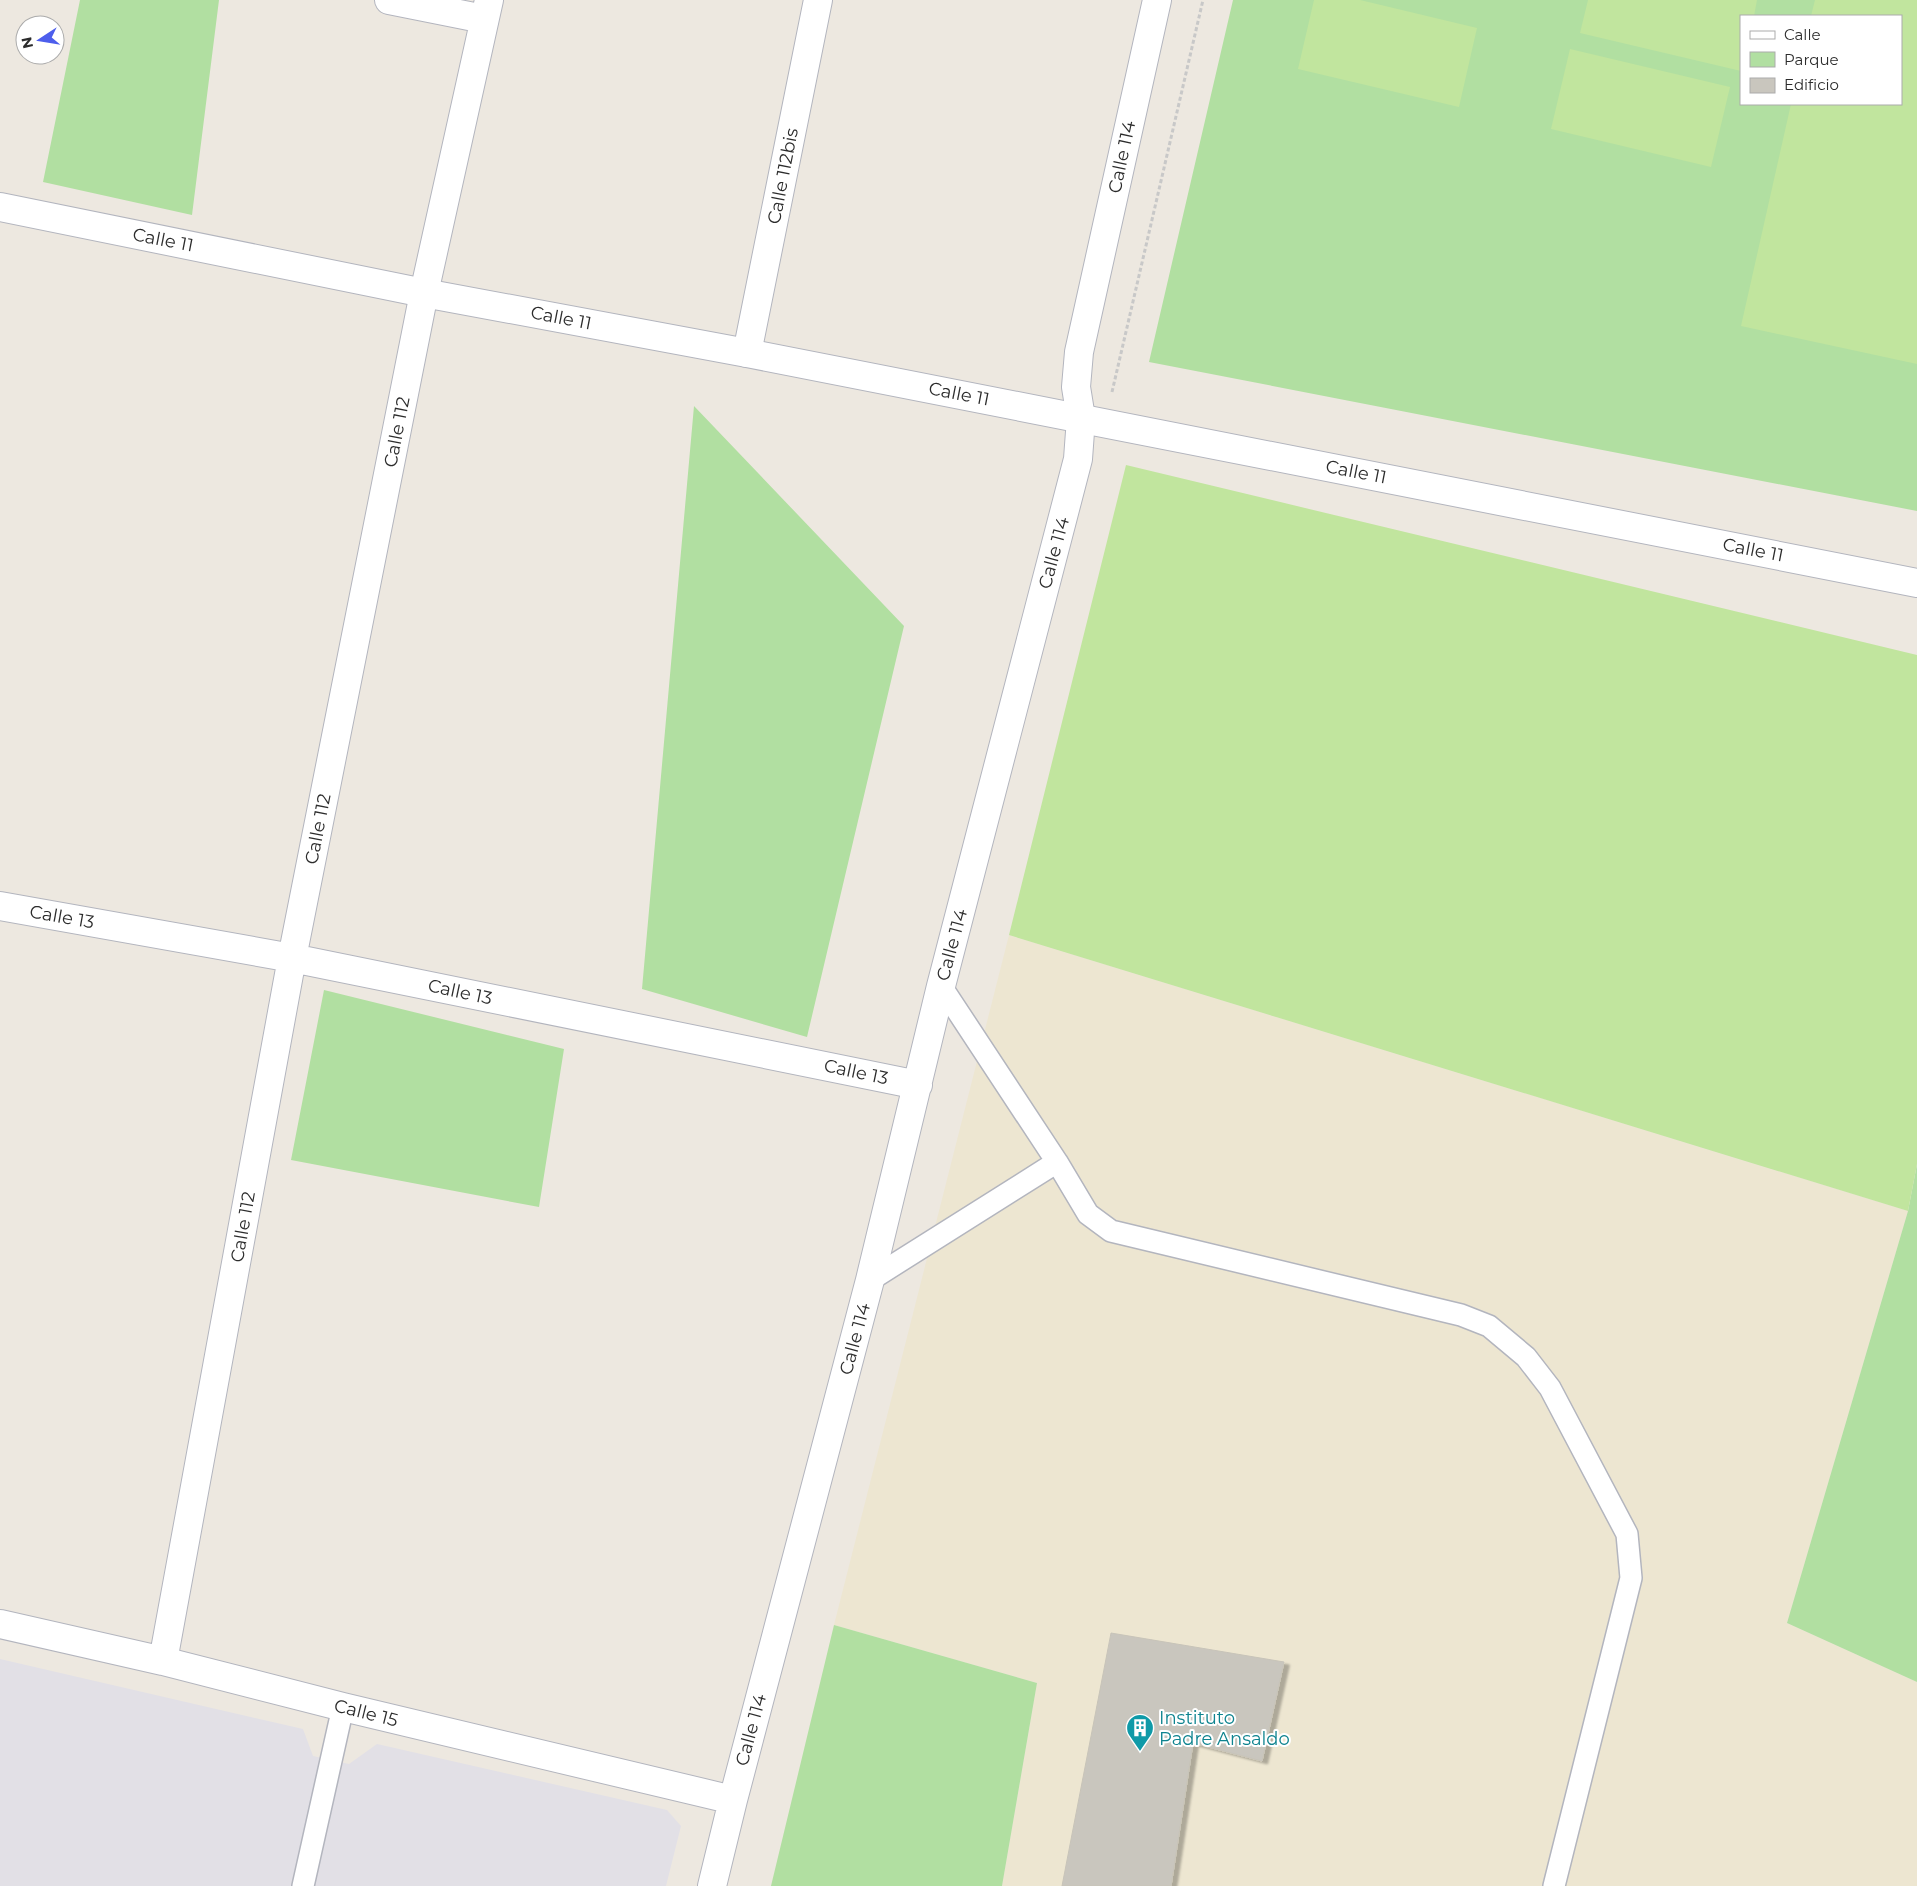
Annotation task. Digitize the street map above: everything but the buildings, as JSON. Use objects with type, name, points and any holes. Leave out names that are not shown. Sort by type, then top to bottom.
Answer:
[{"type":"street","points":[[388,0],[486,10]]},
{"type":"street","name":"Calle 112bis","points":[[747,353],[818,0]]},
{"type":"street","name":"Calle 114","points":[[712,1886],[870,1280],[941,986],[1078,459],[1081,418],[1076,387],[1079,352],[1156,0]]},
{"type":"street","name":"Calle 112","points":[[163,1661],[292,958],[424,293],[486,10]]},
{"type":"street","name":"Calle 11","points":[[0,206],[424,293],[747,353],[1917,583]]},
{"type":"street","name":"Calle 13","points":[[0,906],[292,958],[918,1085]]},
{"type":"street","name":"Calle 15","points":[[0,1624],[163,1661],[343,1708],[733,1800]]},
{"type":"lane","points":[[941,986],[1057,1162],[1088,1214],[1111,1231],[1461,1315],[1489,1326],[1526,1357],[1550,1388],[1627,1534],[1631,1578],[1554,1886]]},
{"type":"lane","points":[[870,1280],[1057,1162]]},
{"type":"lane","points":[[303,1886],[343,1708]]},
{"type":"path","points":[[1111,395],[1203,0]]},
{"type":"shaded area","points":[[1009,935],[1908,1211],[1787,1623],[1917,1682],[1917,1886],[1002,1886],[1037,1683],[834,1625]]},
{"type":"shaded area","points":[[0,1659],[303,1729],[313,1756],[349,1764],[377,1744],[667,1810],[681,1826],[666,1886],[0,1886]]},
{"type":"green space","points":[[80,0],[219,0],[192,215],[43,182]]},
{"type":"green space","points":[[1233,0],[1917,0],[1917,511],[1149,362]]},
{"type":"green space","points":[[1314,0],[1360,0],[1477,28],[1459,107],[1298,69]]},
{"type":"green space","points":[[1588,0],[1757,0],[1754,15],[1740,15],[1740,71],[1580,33]]},
{"type":"green space","points":[[1815,0],[1917,0],[1917,364],[1741,326],[1791,105],[1902,105],[1902,15],[1811,15]]},
{"type":"green space","points":[[1570,49],[1730,87],[1711,167],[1551,129]]},
{"type":"green space","points":[[694,406],[904,626],[807,1037],[642,989]]},
{"type":"green space","points":[[1126,465],[1917,655],[1917,1164],[1908,1211],[1009,935]]},
{"type":"green space","points":[[324,990],[564,1049],[539,1207],[291,1160]]},
{"type":"green space","points":[[1917,1164],[1917,1682],[1787,1623],[1908,1211]]},
{"type":"green space","points":[[834,1625],[1037,1683],[1002,1886],[771,1886]]},
{"type":"place","name":"Instituto Padre Ansaldo","points":[[1140,1752]]}]
